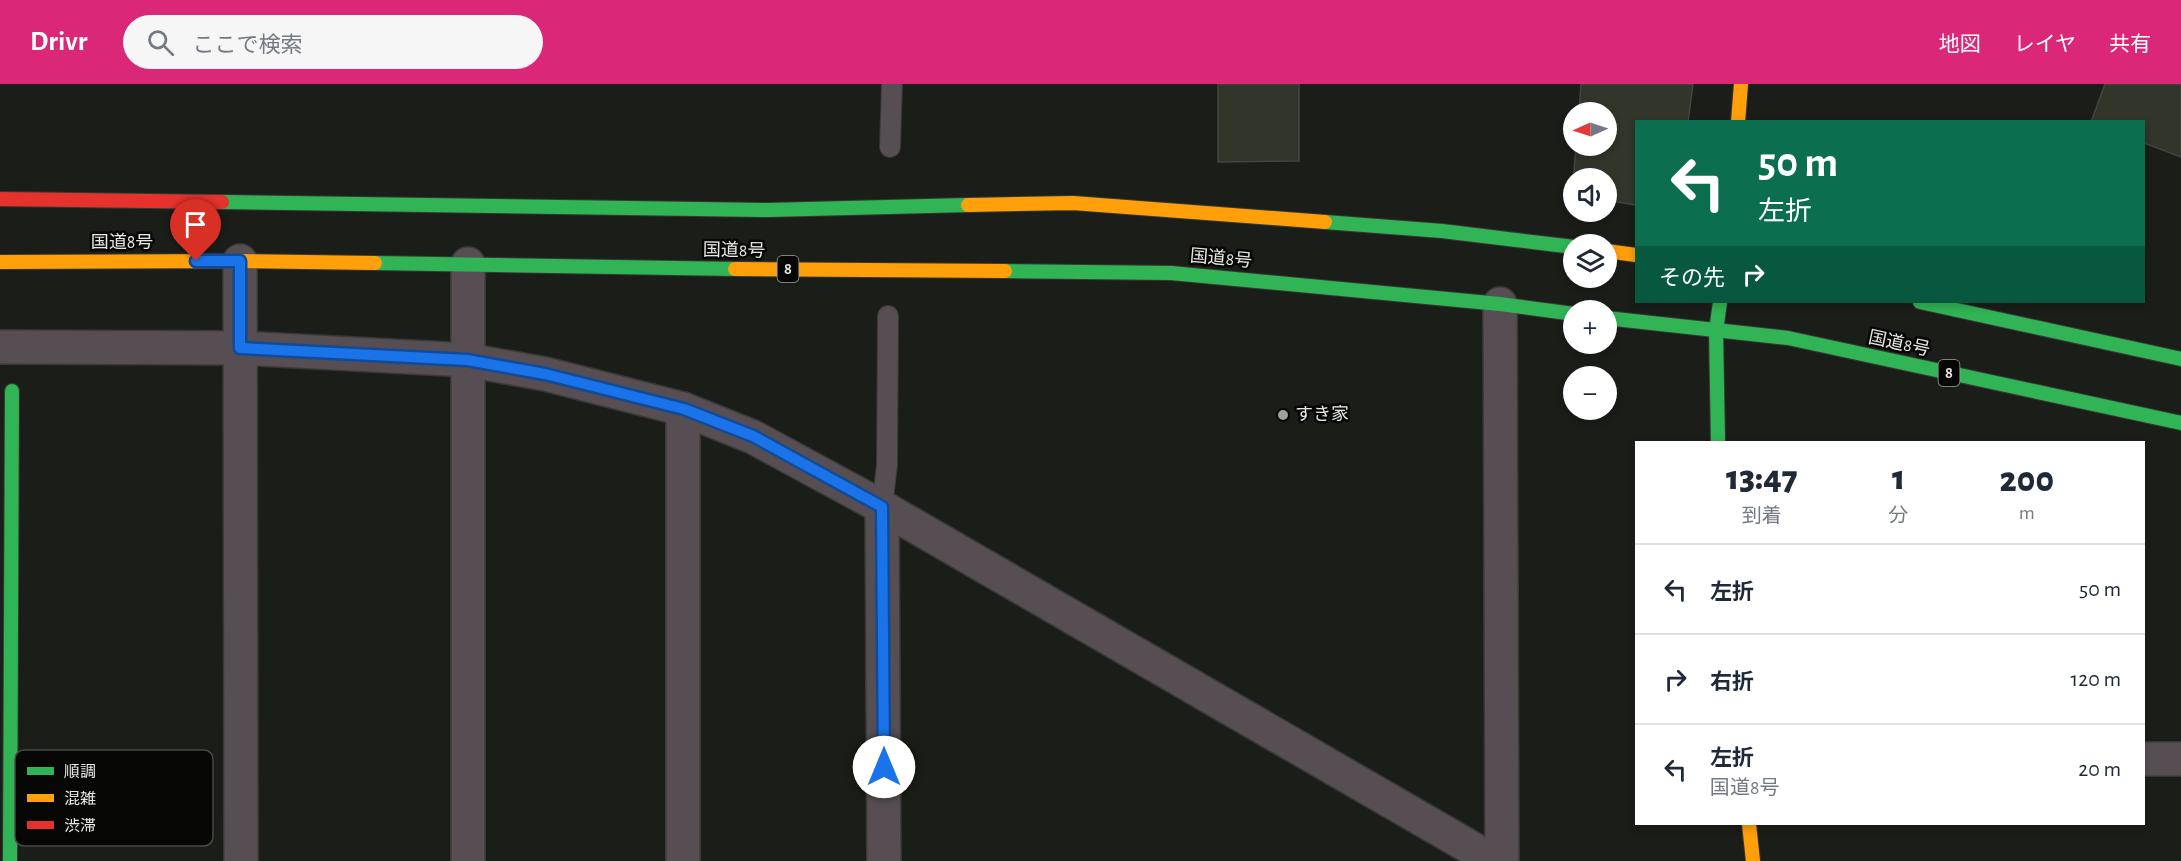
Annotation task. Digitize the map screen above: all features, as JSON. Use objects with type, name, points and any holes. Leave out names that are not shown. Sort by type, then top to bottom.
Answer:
[{"type":"main road","points":[[1738,120],[1741,84]]},
{"type":"main road","points":[[0,199],[768,210],[1073,203],[1442,231],[1563,246]]},
{"type":"main road","points":[[1617,252],[1635,255]]},
{"type":"main road","name":"国道8号","points":[[0,262],[240,261],[1171,273],[1500,304],[1563,313]]},
{"type":"main road","points":[[1718,441],[1716,331],[1720,303]]},
{"type":"main road","points":[[1925,303],[2181,359]]},
{"type":"main road","name":"国道8号","points":[[1617,319],[1788,338],[2181,423]]},
{"type":"main road","points":[[10,861],[12,391]]},
{"type":"main road","points":[[1749,825],[1753,861]]},
{"type":"street","points":[[240,261],[241,861]]},
{"type":"street","points":[[468,264],[468,861]]},
{"type":"street","points":[[1500,304],[1502,861]]},
{"type":"street","points":[[0,347],[240,348],[467,360],[545,374],[684,409],[753,436],[882,507],[1494,861]]},
{"type":"street","points":[[683,861],[684,409]]},
{"type":"street","points":[[882,507],[884,861]]},
{"type":"street","points":[[2145,759],[2181,759]]},
{"type":"lane","points":[[890,147],[892,84]]},
{"type":"lane","points":[[882,507],[887,465],[888,316]]},
{"type":"building","points":[[1218,84],[1299,84],[1299,161],[1218,162]]},
{"type":"building","points":[[1581,84],[1693,84],[1688,120],[1635,120],[1635,205],[1617,202],[1617,168],[1574,168],[1575,156],[1617,156],[1617,102],[1580,102]]},
{"type":"building","points":[[2105,84],[2181,84],[2181,157],[2145,143],[2145,120],[2092,120]]},
{"type":"traffic: fast","points":[[222,202],[768,210],[968,205]]},
{"type":"traffic: fast","points":[[1325,222],[1442,231],[1563,246]]},
{"type":"traffic: fast","points":[[375,263],[735,269]]},
{"type":"traffic: fast","points":[[1005,271],[1171,273],[1500,304],[1563,313]]},
{"type":"traffic: fast","points":[[1718,441],[1716,331],[1720,303]]},
{"type":"traffic: fast","points":[[1925,303],[2181,359]]},
{"type":"traffic: fast","points":[[1617,319],[1788,338],[2181,423]]},
{"type":"traffic: fast","points":[[10,861],[12,391]]},
{"type":"traffic: slow","points":[[1738,120],[1741,84]]},
{"type":"traffic: slow","points":[[968,205],[1073,203],[1325,222]]},
{"type":"traffic: slow","points":[[1617,252],[1635,255]]},
{"type":"traffic: slow","points":[[0,262],[375,263]]},
{"type":"traffic: slow","points":[[735,269],[1005,271]]},
{"type":"traffic: slow","points":[[1749,825],[1753,861]]},
{"type":"traffic: jam","points":[[0,199],[222,202]]},
{"type":"place","name":"すき家","points":[[1283,415]]},
{"type":"route","points":[[196,261],[240,261],[240,348],[467,360],[545,374],[684,409],[753,436],[882,507],[884,767]]}]
